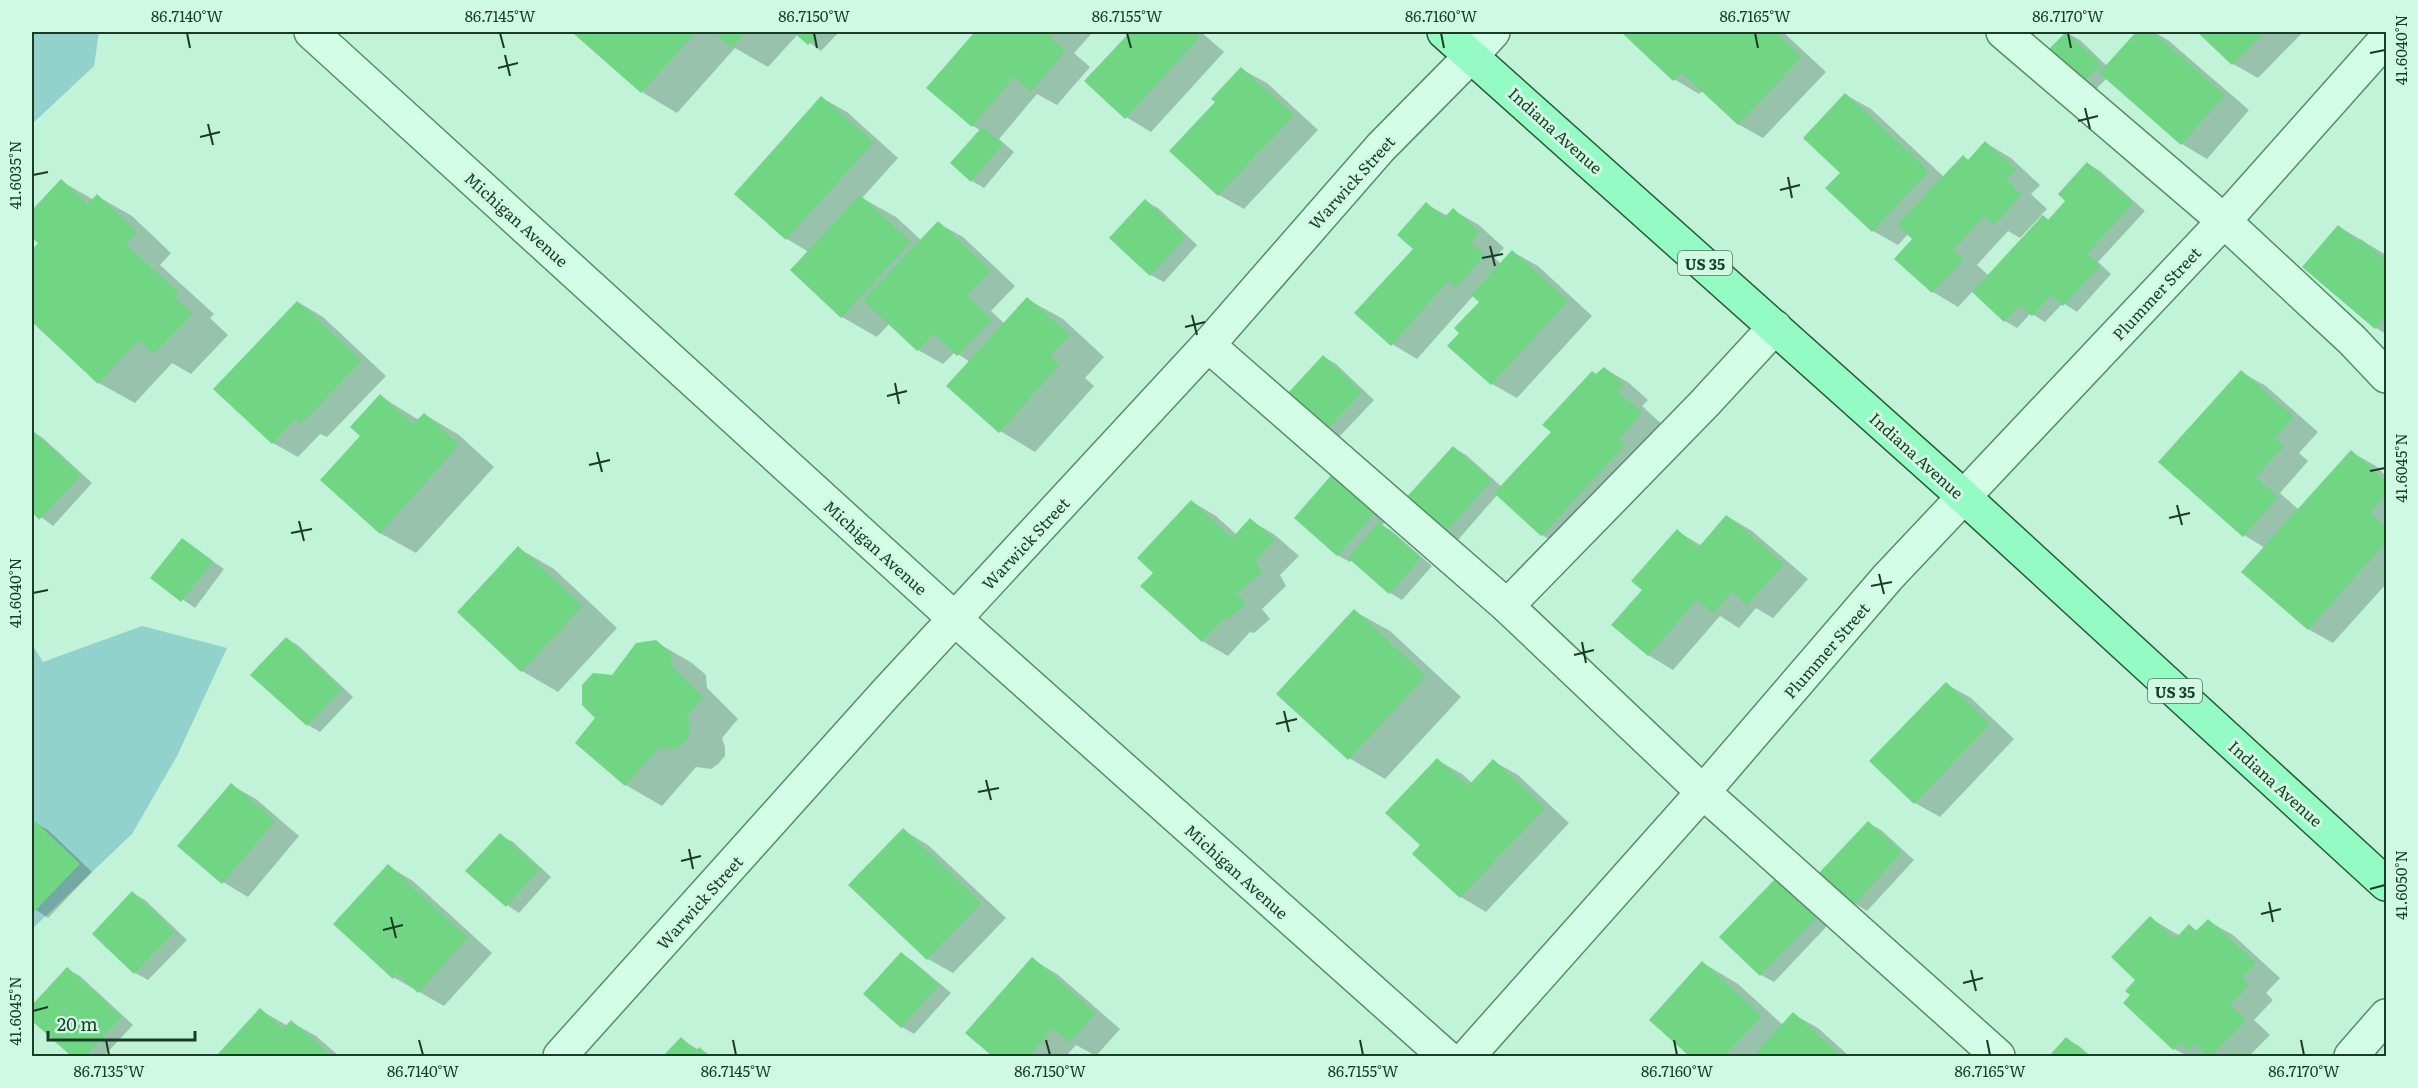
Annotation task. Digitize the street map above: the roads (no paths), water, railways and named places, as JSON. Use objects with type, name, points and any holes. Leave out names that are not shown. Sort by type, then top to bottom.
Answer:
[{"type":"main road","name":"Indiana Avenue","points":[[1444,32],[1964,497],[2386,884]]},
{"type":"street","name":"Michigan Avenue","points":[[311,32],[955,619],[1445,1056]]},
{"type":"street","name":"Warwick Street","points":[[560,1056],[955,619],[1208,345],[1381,147],[1493,32]]},
{"type":"street","points":[[2003,32],[2224,221],[2352,340],[2386,376]]},
{"type":"street","name":"Plummer Street","points":[[1468,1056],[1703,792],[1888,577],[2224,221],[2386,39]]},
{"type":"street","points":[[1507,606],[1704,405],[1775,327]]},
{"type":"street","points":[[1208,345],[1507,606],[1703,792],[1998,1056]]},
{"type":"street","points":[[2351,1056],[2386,1016]]}]
